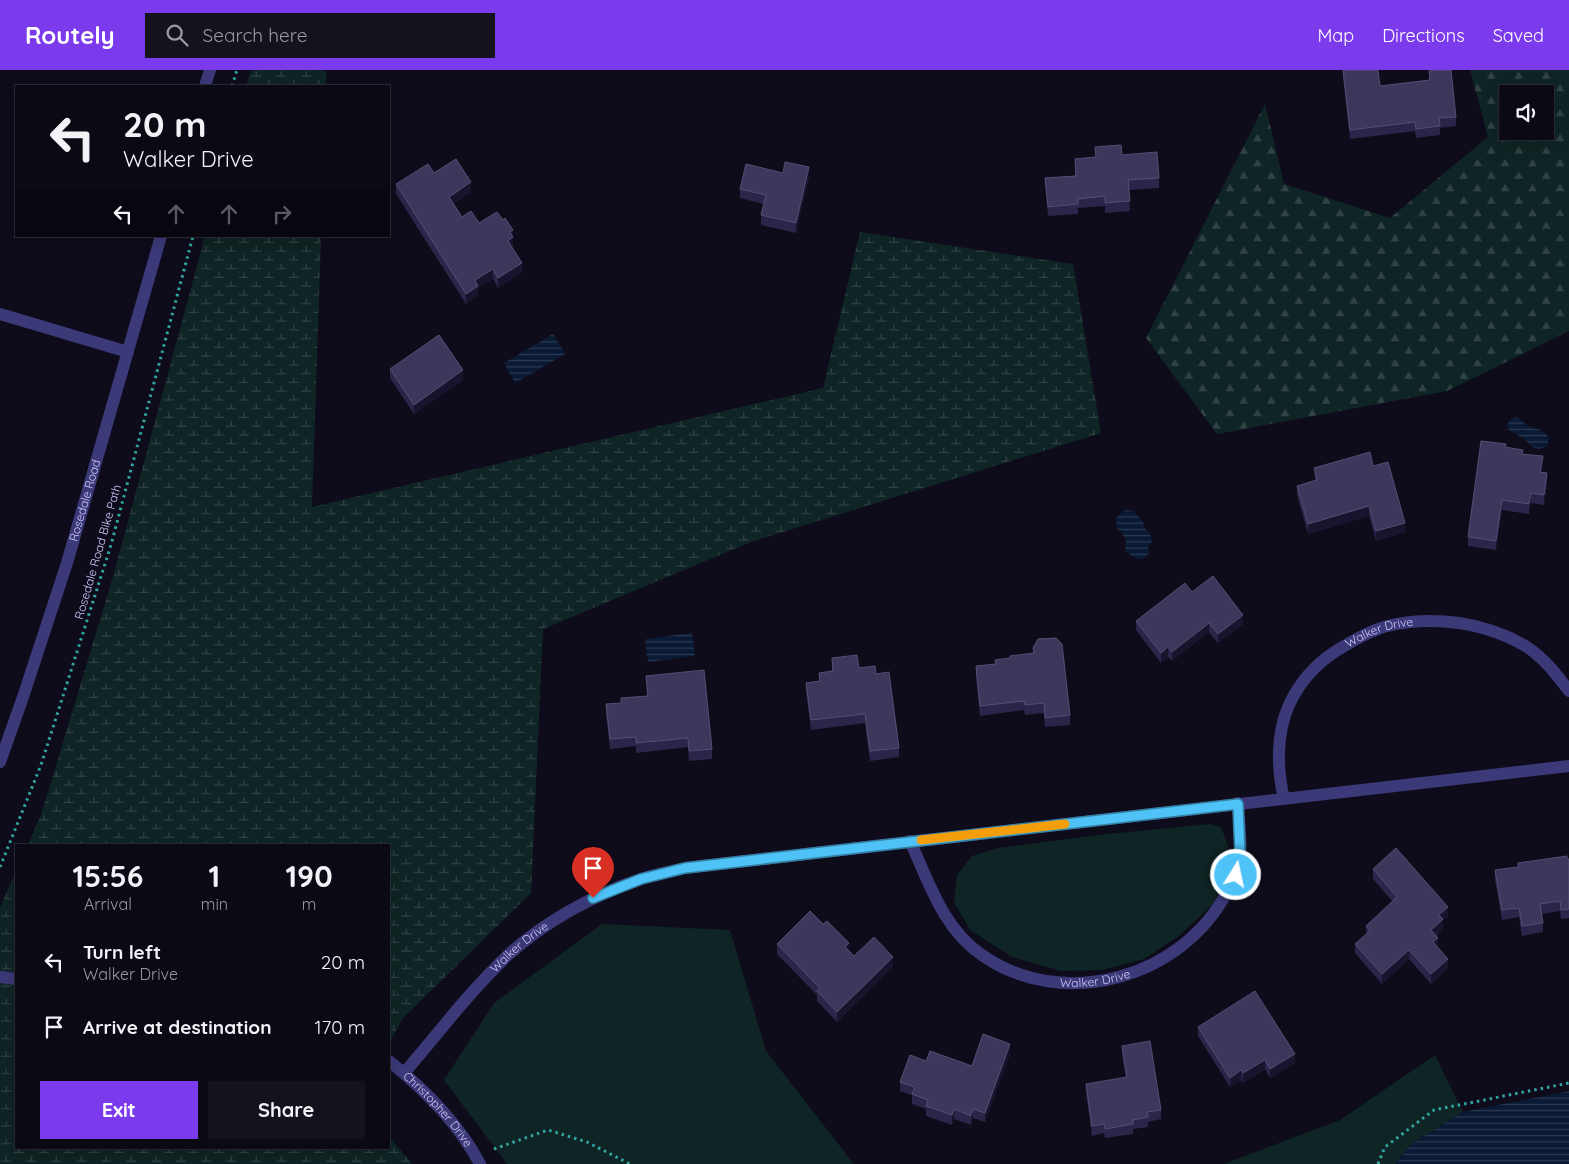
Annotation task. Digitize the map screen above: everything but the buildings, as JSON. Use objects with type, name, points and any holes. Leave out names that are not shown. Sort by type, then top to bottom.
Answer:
[{"type":"street","points":[[205,85],[210,70]]},
{"type":"street","name":"Rosedale Road","points":[[0,762],[64,572],[161,237]]},
{"type":"street","points":[[0,314],[128,352]]},
{"type":"street","name":"Walker Drive","points":[[1284,799],[1279,777],[1281,734],[1289,706],[1303,681],[1325,658],[1354,639],[1386,626],[1424,620],[1458,623],[1499,633],[1528,648],[1552,669],[1569,691]]},
{"type":"street","name":"Walker Drive","points":[[404,1073],[481,982],[508,955],[543,927],[593,898],[641,879],[685,868],[1569,766]]},
{"type":"street","name":"Walker Drive","points":[[910,841],[942,912],[958,934],[981,955],[1007,970],[1039,980],[1075,984],[1111,980],[1145,969],[1174,952],[1202,928],[1220,904],[1236,875],[1240,854],[1238,804]]},
{"type":"street","points":[[0,977],[15,980]]},
{"type":"street","name":"Christopher Drive","points":[[390,1062],[404,1073],[446,1115],[480,1164]]},
{"type":"path","points":[[232,85],[237,70]]},
{"type":"path","name":"Rosedale Road Bike Path","points":[[0,867],[41,765],[111,545],[193,237]]},
{"type":"path","points":[[1378,1164],[1385,1147],[1434,1110],[1569,1083]]},
{"type":"path","points":[[494,1149],[548,1130],[588,1142],[630,1164]]},
{"type":"green space","points":[[251,70],[322,70],[326,72],[326,85],[246,85]]},
{"type":"green space","points":[[1470,70],[1569,70],[1569,331],[1447,391],[1217,434],[1146,338],[1265,104],[1284,184],[1390,218],[1488,137]]},
{"type":"green space","points":[[860,232],[1073,264],[1101,433],[751,542],[543,629],[531,893],[403,1018],[390,1042],[390,844],[28,844],[41,815],[113,577],[205,237],[321,237],[312,507],[823,388]]},
{"type":"green space","points":[[1210,824],[1221,827],[1228,846],[1226,877],[1213,904],[1179,936],[1144,959],[1103,970],[1061,971],[1012,957],[970,930],[954,902],[957,875],[972,856],[998,848],[1098,835]]},
{"type":"green space","points":[[15,873],[15,1149],[390,1149],[390,1137],[412,1164],[0,1164],[0,907]]},
{"type":"green space","points":[[602,924],[730,930],[766,1051],[854,1164],[507,1164],[444,1080],[494,1003]]},
{"type":"green space","points":[[1435,1055],[1463,1112],[1411,1144],[1396,1164],[1224,1164],[1340,1120]]},
{"type":"water","points":[[553,334],[565,354],[515,383],[504,363]]},
{"type":"water","points":[[1515,417],[1528,426],[1546,434],[1549,438],[1547,446],[1538,449],[1532,447],[1521,437],[1509,430],[1507,426],[1509,421]]},
{"type":"water","points":[[1125,510],[1133,511],[1143,522],[1144,527],[1153,539],[1148,548],[1149,553],[1144,559],[1137,559],[1125,551],[1126,540],[1120,530],[1118,531],[1116,522],[1117,517]]},
{"type":"water","points":[[692,633],[695,656],[648,662],[645,639]]},
{"type":"water","points":[[1569,1091],[1569,1164],[1396,1164],[1411,1144],[1463,1112]]},
{"type":"slow traffic","points":[[921,840],[1065,824]]},
{"type":"route","points":[[593,898],[641,879],[685,868],[1238,804],[1240,854],[1236,875]]}]
